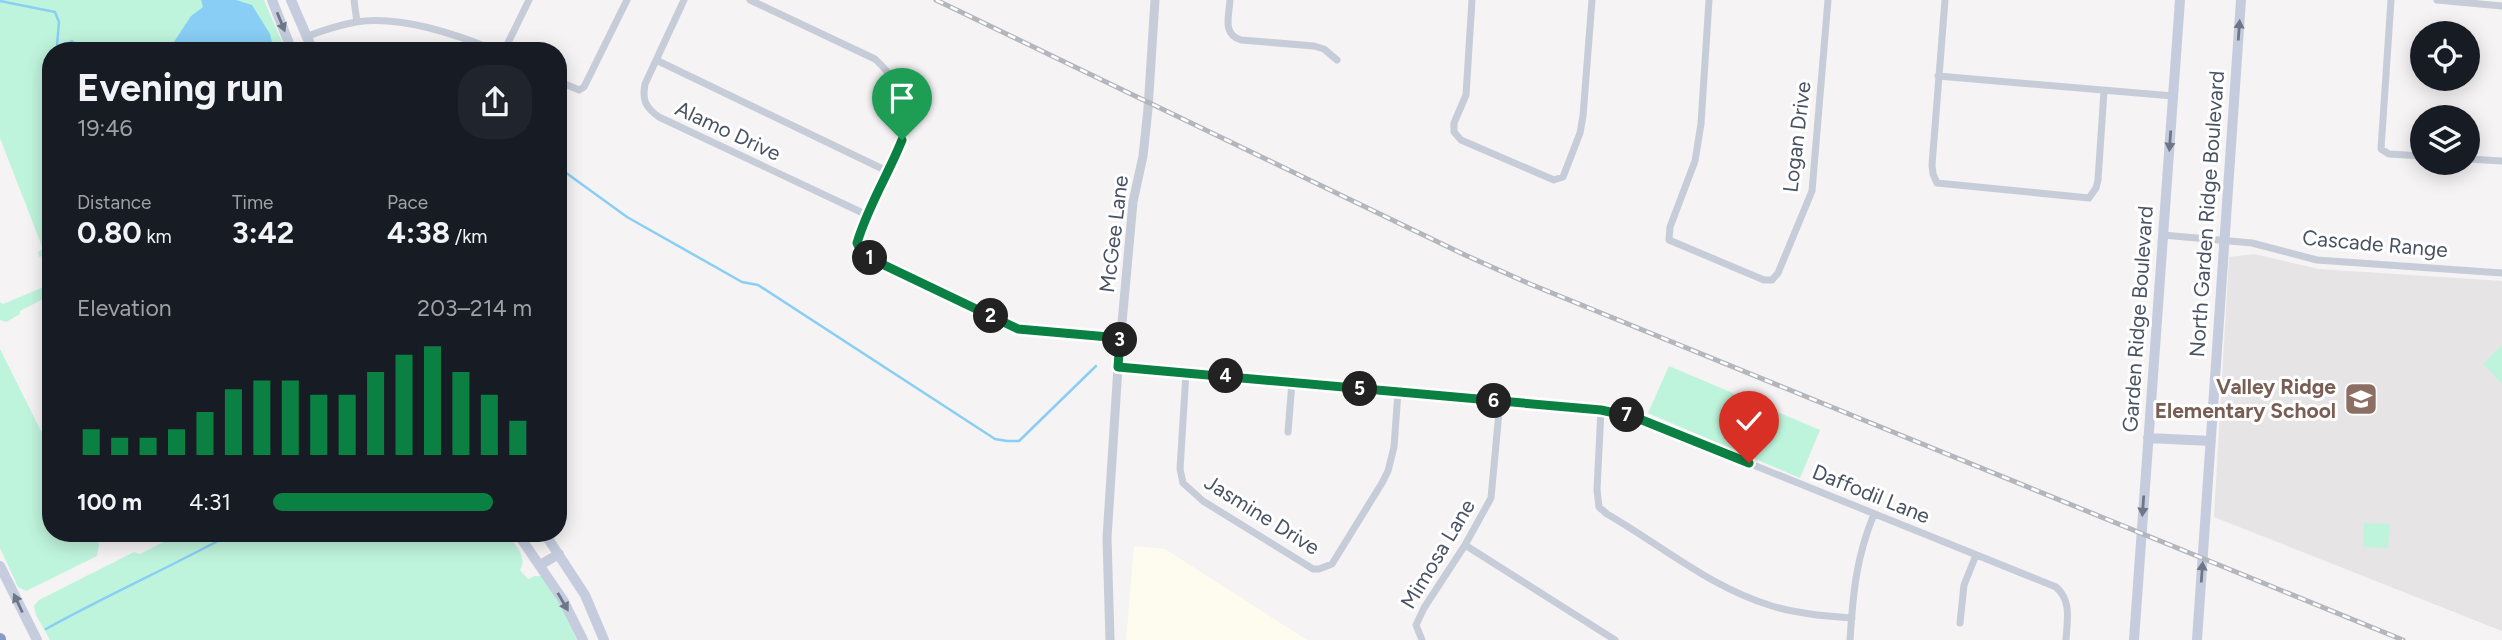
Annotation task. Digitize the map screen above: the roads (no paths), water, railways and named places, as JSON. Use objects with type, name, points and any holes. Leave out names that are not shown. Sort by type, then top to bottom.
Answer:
[{"type":"main road","points":[[272,0],[289,42]]},
{"type":"main road","points":[[291,0],[310,42]]},
{"type":"main road","name":"Garden Ridge Boulevard","points":[[2134,640],[2180,0]]},
{"type":"main road","name":"North Garden Ridge Boulevard","points":[[2197,640],[2241,0]]},
{"type":"main road","points":[[300,42],[308,36]]},
{"type":"main road","points":[[2148,438],[2211,441]]},
{"type":"main road","points":[[523,542],[563,600],[583,640]]},
{"type":"main road","points":[[551,542],[585,595],[604,640]]},
{"type":"main road","points":[[540,565],[559,554]]},
{"type":"main road","points":[[0,566],[37,640]]},
{"type":"street","points":[[354,0],[357,22]]},
{"type":"street","points":[[509,42],[529,0]]},
{"type":"street","points":[[567,85],[579,90],[584,87],[627,0]]},
{"type":"street","name":"Alamo Drive","points":[[684,0],[645,84],[643,96],[647,109],[866,214]]},
{"type":"street","points":[[750,0],[875,59],[890,73],[905,109],[906,124],[889,172],[866,214],[857,243],[863,255],[1018,329],[1120,338]]},
{"type":"street","name":"McGee Lane","points":[[1110,640],[1107,538],[1120,338],[1133,202],[1143,156],[1148,109],[1155,0]]},
{"type":"street","points":[[1230,0],[1228,30],[1233,37],[1314,46],[1324,49],[1337,60]]},
{"type":"street","points":[[1472,0],[1465,95],[1454,123],[1454,132],[1461,140],[1554,180],[1563,177],[1582,125],[1592,0]]},
{"type":"street","name":"Logan Drive","points":[[1709,0],[1701,124],[1695,161],[1670,227],[1669,240],[1764,280],[1772,280],[1778,273],[1812,191],[1828,0]]},
{"type":"street","points":[[1945,0],[1932,165],[1935,178],[1942,184],[2074,197],[2091,196],[2098,180],[2104,91]]},
{"type":"street","points":[[2391,0],[2381,149],[2389,153],[2410,155]]},
{"type":"street","points":[[2437,0],[2502,6]]},
{"type":"street","points":[[308,36],[357,22],[404,24],[440,31],[471,42]]},
{"type":"street","points":[[656,60],[889,172]]},
{"type":"street","points":[[1938,76],[2173,96]]},
{"type":"street","points":[[2480,160],[2502,161]]},
{"type":"street","name":"Cascade Range","points":[[2163,235],[2262,246],[2317,260],[2502,273]]},
{"type":"street","name":"Daffodil Lane","points":[[1118,367],[1601,410],[1637,418],[2056,587],[2067,601],[2066,640]]},
{"type":"street","name":"Jasmine Drive","points":[[1186,373],[1180,469],[1183,483],[1202,501],[1313,569],[1332,564],[1382,483],[1394,447],[1398,392]]},
{"type":"street","points":[[1288,432],[1292,382]]},
{"type":"street","name":"Mimosa Lane","points":[[1422,640],[1416,625],[1424,608],[1465,545],[1491,498],[1500,401]]},
{"type":"street","points":[[1601,410],[1597,490],[1600,507],[1607,514],[1703,574],[1742,594],[1789,611],[1852,618]]},
{"type":"street","points":[[1850,640],[1861,546],[1874,514]]},
{"type":"street","points":[[1465,545],[1615,640]]},
{"type":"street","points":[[1960,622],[1964,585],[1976,555]]},
{"type":"water","points":[[201,0],[236,0],[252,5],[270,34],[272,42],[174,42],[191,16],[203,7]]},
{"type":"waterway","points":[[0,1],[55,12],[59,22],[57,42]]},
{"type":"waterway","points":[[567,174],[627,217],[742,282],[758,285],[995,439],[1019,441],[1096,366]]},
{"type":"waterway","points":[[46,629],[216,542]]},
{"type":"railway","points":[[936,0],[1530,284],[2403,640]]},
{"type":"place","name":"Valley Ridge Elementary School","points":[[2361,399]]}]
